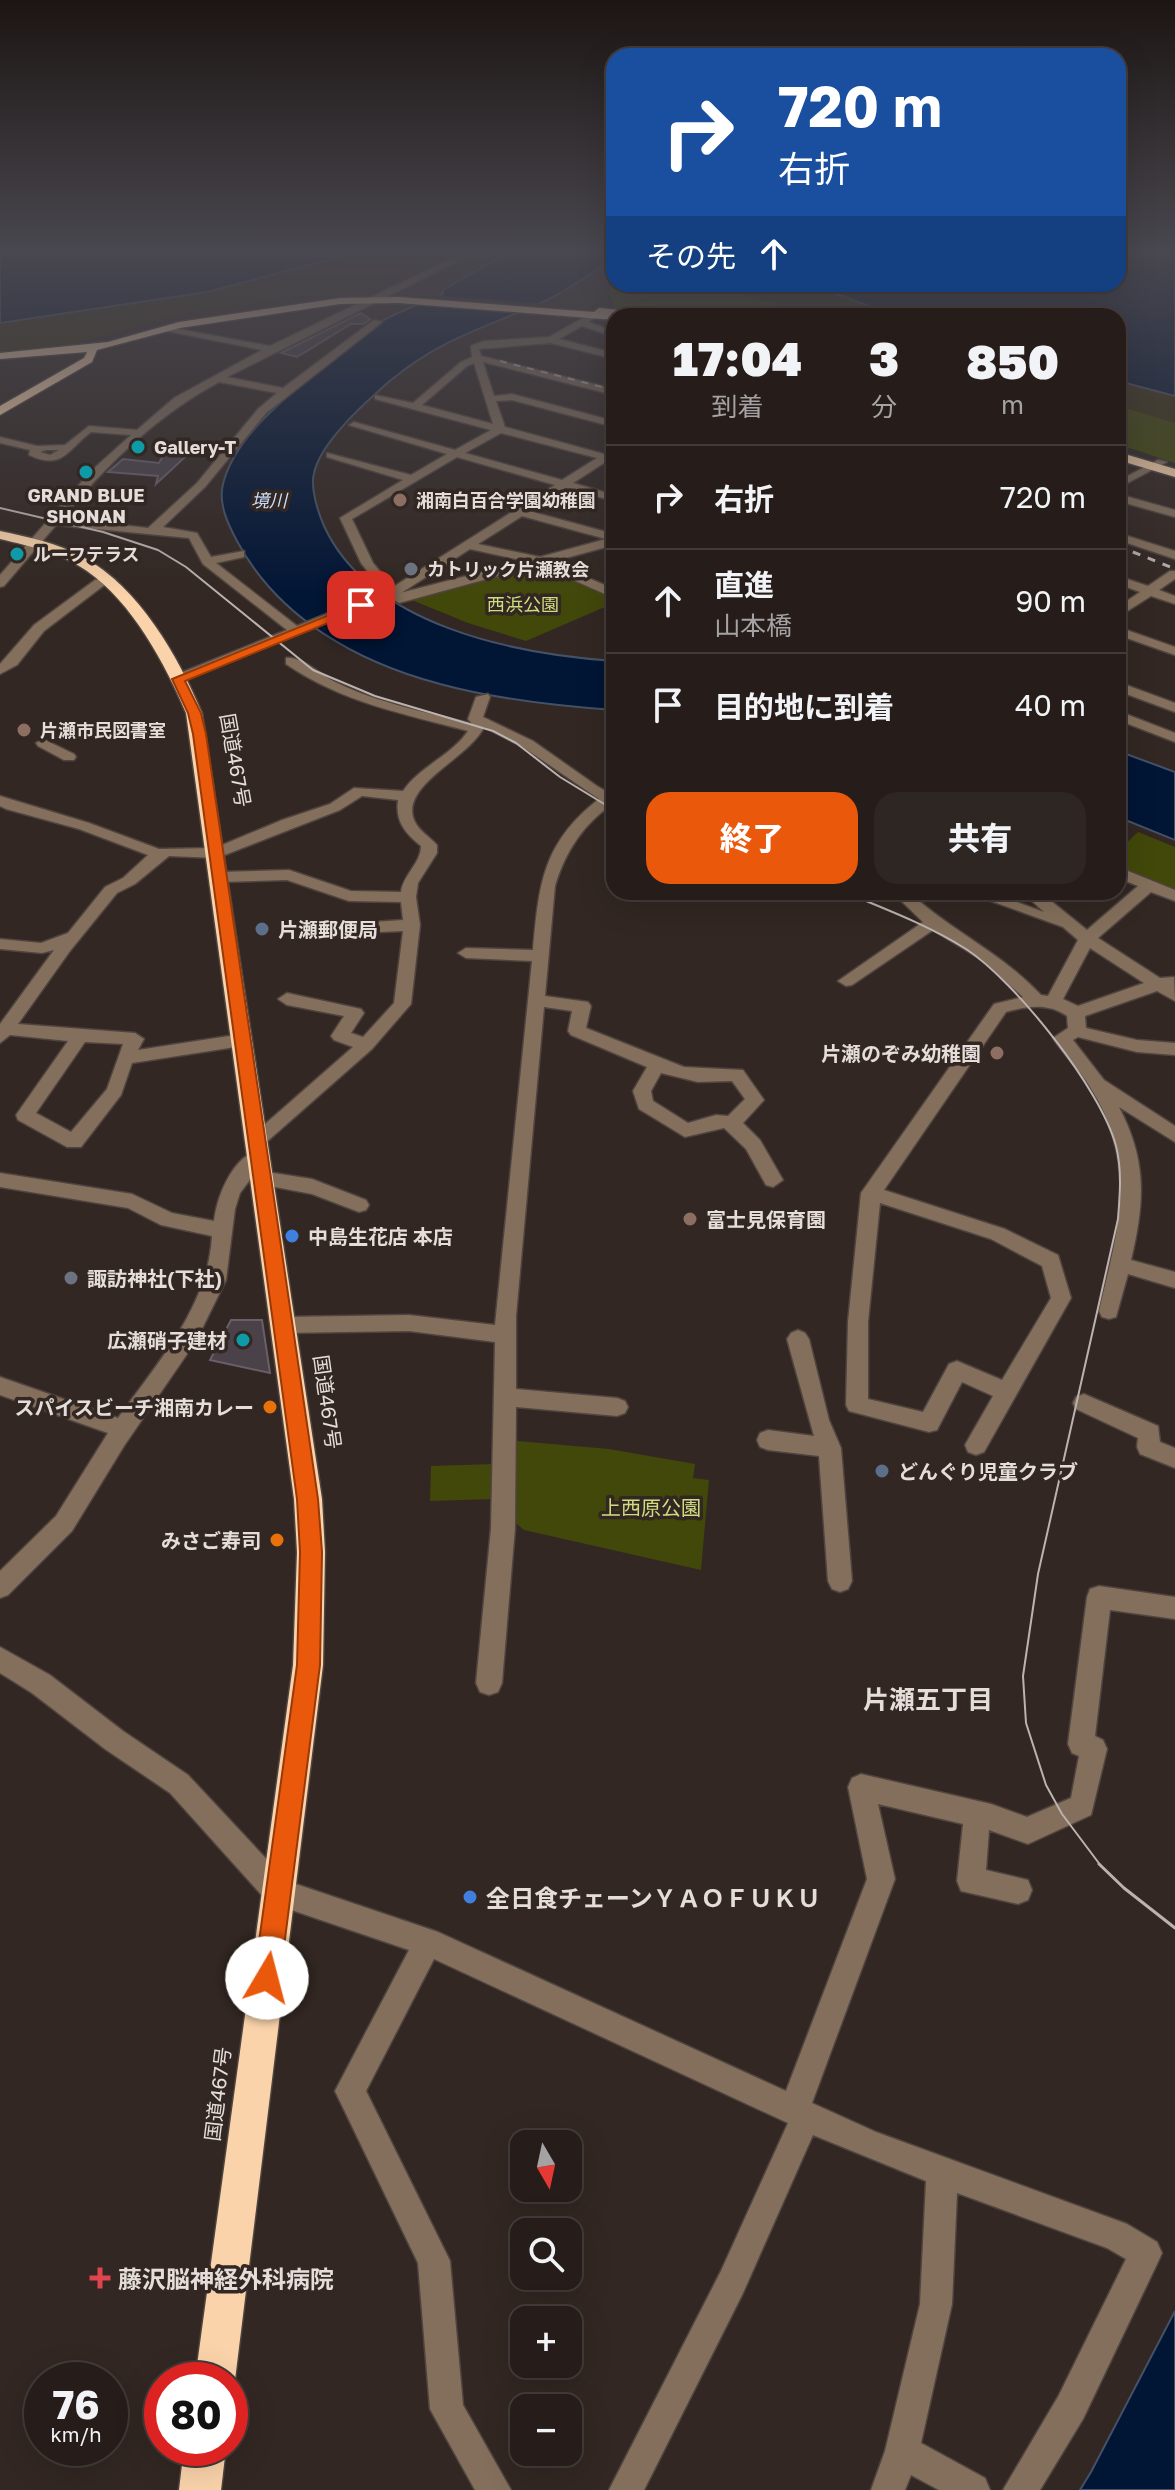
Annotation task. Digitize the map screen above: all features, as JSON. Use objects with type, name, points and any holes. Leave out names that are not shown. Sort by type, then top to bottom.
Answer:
[{"type":"highway","points":[[0,411],[79,365]]},
{"type":"highway","points":[[1126,453],[1163,465],[1175,473]]},
{"type":"highway","points":[[1126,458],[1163,465]]},
{"type":"highway","name":"国道467号","points":[[0,535],[35,543],[72,557],[110,580],[131,604],[178,679],[198,723],[308,1499],[311,1595],[308,1665],[217,2362]]},
{"type":"highway","points":[[200,2490],[203,2466]]},
{"type":"street","points":[[0,583],[95,473],[153,419],[240,365]]},
{"type":"street","points":[[54,521],[151,532],[208,476],[254,420],[319,365]]},
{"type":"street","points":[[415,406],[463,365]]},
{"type":"street","points":[[479,365],[502,429]]},
{"type":"street","points":[[506,365],[606,390]]},
{"type":"street","points":[[215,378],[285,391]]},
{"type":"street","points":[[568,391],[580,384]]},
{"type":"street","points":[[379,397],[606,455]]},
{"type":"street","points":[[490,399],[512,397],[606,422]]},
{"type":"street","points":[[529,413],[555,398]]},
{"type":"street","points":[[388,592],[363,556],[346,518],[516,421]]},
{"type":"street","points":[[354,425],[606,496]]},
{"type":"street","points":[[0,440],[38,449],[33,453],[36,456],[52,458],[69,450],[89,429],[141,433]]},
{"type":"street","points":[[331,455],[420,474]]},
{"type":"street","points":[[178,679],[388,592],[606,459]]},
{"type":"street","points":[[1126,481],[1163,465]]},
{"type":"street","points":[[208,476],[216,477],[216,486]]},
{"type":"street","points":[[1126,499],[1175,514]]},
{"type":"street","points":[[521,512],[606,537]]},
{"type":"street","points":[[154,529],[193,535],[207,561],[302,629]]},
{"type":"street","points":[[1126,539],[1175,555]]},
{"type":"street","points":[[504,554],[520,541]]},
{"type":"street","points":[[366,572],[399,599],[606,541]]},
{"type":"street","points":[[469,545],[540,561],[606,590]]},
{"type":"street","points":[[207,561],[240,554]]},
{"type":"street","points":[[1126,608],[1174,574]]},
{"type":"street","points":[[0,670],[12,662],[39,628],[99,583],[110,580]]},
{"type":"street","points":[[1126,583],[1175,600]]},
{"type":"street","points":[[1126,634],[1175,651]]},
{"type":"street","points":[[291,661],[304,671],[354,694],[512,733],[580,782],[606,795]]},
{"type":"street","points":[[1126,689],[1175,708]]},
{"type":"street","points":[[478,725],[473,718],[483,697]]},
{"type":"street","points":[[1126,718],[1173,736]]},
{"type":"street","points":[[0,1587],[45,1546],[74,1511],[123,1429],[158,1382],[207,1301],[223,1254],[223,1206],[231,1186],[402,1004],[412,925],[408,897],[410,883],[429,853],[429,845],[409,827],[405,804],[407,796],[429,772],[468,741],[478,725]]},
{"type":"street","points":[[43,743],[69,757]]},
{"type":"street","points":[[218,865],[287,823],[335,807],[359,791],[407,796]]},
{"type":"street","points":[[0,800],[159,854]]},
{"type":"street","points":[[489,1683],[499,1591],[505,1335],[547,886],[554,864],[579,826],[606,803]]},
{"type":"street","points":[[3,1033],[111,890],[129,881],[159,854],[167,851],[218,865],[289,875],[349,896],[408,897]]},
{"type":"street","points":[[1126,875],[1175,896]]},
{"type":"street","points":[[1005,1391],[957,1370],[929,1423],[857,1405],[858,1322],[871,1193],[1000,1008],[1045,1001],[1062,981],[1087,939],[1149,885]]},
{"type":"street","points":[[909,900],[933,923],[988,956],[1076,1022],[1120,1044],[1175,1049]]},
{"type":"street","points":[[996,900],[1071,927]]},
{"type":"street","points":[[1039,900],[1087,939],[1170,986]]},
{"type":"street","points":[[846,981],[933,923]]},
{"type":"street","points":[[358,928],[412,925]]},
{"type":"street","points":[[0,944],[42,948],[73,937]]},
{"type":"street","points":[[466,953],[541,956]]},
{"type":"street","points":[[1109,1311],[1128,1219],[1130,1157],[1122,1131],[1098,1084],[1062,1038],[1076,1022],[1170,986]]},
{"type":"street","points":[[287,999],[355,1013],[340,1036],[366,1045]]},
{"type":"street","points":[[536,1001],[582,1006],[577,1031],[600,1037],[658,1063],[697,1076],[737,1074],[755,1100],[731,1124]]},
{"type":"street","points":[[3,1033],[80,1036],[135,1039],[125,1058],[115,1091],[74,1142],[25,1115],[80,1036]]},
{"type":"street","points":[[125,1058],[242,1040]]},
{"type":"street","points":[[658,1063],[642,1091],[649,1108],[685,1130],[721,1121],[731,1124],[758,1148],[773,1180]]},
{"type":"street","points":[[1098,1084],[1175,1135]]},
{"type":"street","points":[[1152,1120],[1175,1119]]},
{"type":"street","points":[[258,1158],[297,1181],[333,1192],[359,1205]]},
{"type":"street","points":[[0,1180],[132,1201],[168,1220],[223,1230]]},
{"type":"street","points":[[871,1193],[998,1234],[1051,1261],[1061,1298],[976,1445]]},
{"type":"street","points":[[1119,1264],[1175,1280]]},
{"type":"street","points":[[283,1325],[409,1323],[505,1335]]},
{"type":"street","points":[[798,1339],[818,1420],[830,1448],[840,1581]]},
{"type":"street","points":[[0,1386],[123,1429]]},
{"type":"street","points":[[505,1397],[617,1407]]},
{"type":"street","points":[[1084,1403],[1150,1433],[1148,1447],[1175,1458]]},
{"type":"street","points":[[768,1440],[830,1448]]},
{"type":"street","points":[[626,2490],[732,2282],[800,2114],[881,1879],[861,1787],[977,1814],[1028,1831],[1082,1806],[1094,1749],[1081,1744],[1099,1597],[1175,1608]]},
{"type":"street","points":[[0,1659],[41,1684],[114,1740],[179,1784],[278,1892],[428,1942],[871,2146],[1116,2235],[1146,2253],[1071,2407],[1020,2490]]},
{"type":"street","points":[[977,1814],[971,1881],[1018,1890]]},
{"type":"street","points":[[428,1942],[350,2091],[434,2261],[447,2409],[494,2490]]},
{"type":"street","points":[[888,2490],[902,2451],[936,2304],[942,2171]]},
{"type":"street","points":[[902,2451],[973,2490]]},
{"type":"green space","points":[[1126,383],[1175,396],[1175,463],[1126,447]]},
{"type":"green space","name":"西浜公園","points":[[539,563],[606,593],[606,606],[526,641],[468,623],[407,598]]},
{"type":"green space","points":[[1138,832],[1175,847],[1175,890],[1126,869],[1126,843]]},
{"type":"green space","name":"上西原公園","points":[[517,1441],[609,1449],[695,1464],[693,1478],[709,1480],[701,1570],[524,1530],[516,1523]]},
{"type":"green space","points":[[494,1464],[493,1499],[430,1501],[431,1466]]},
{"type":"sand","points":[[1126,383],[1175,396],[1175,423],[1126,408]]},
{"type":"water","name":"境川","points":[[325,365],[410,365],[346,422],[318,461],[313,486],[324,526],[346,560],[375,588],[410,611],[491,642],[606,660],[606,709],[482,694],[409,675],[350,649],[323,633],[274,593],[237,541],[227,521],[222,491],[228,469],[244,442],[289,395]]},
{"type":"water","points":[[1126,365],[1175,365],[1175,396],[1126,383]]},
{"type":"water","points":[[1126,754],[1175,772],[1175,840],[1126,820]]},
{"type":"water","points":[[1175,2311],[1175,2490],[1080,2490],[1091,2472]]},
{"type":"building","points":[[189,443],[185,457],[156,484],[158,476],[108,472],[123,459],[159,463],[169,445]]},
{"type":"building","name":"広瀬硝子建材","points":[[231,1320],[262,1320],[270,1373],[210,1360]]},
{"type":"tram line","points":[[0,508],[103,532],[158,550],[186,567],[313,670],[375,696],[493,731],[516,743],[560,777],[606,805]]},
{"type":"tram line","points":[[863,900],[937,932],[966,949],[1008,985],[1075,1067],[1107,1122],[1116,1146],[1120,1173],[1118,1219],[1038,1574],[1023,1676],[1026,1723],[1046,1785],[1062,1814],[1101,1866]]},
{"type":"tram line","points":[[1101,1866],[1175,1928]]},
{"type":"railway","points":[[517,365],[606,388]]},
{"type":"railway","points":[[1126,549],[1175,569]]},
{"type":"place","name":"Gallery-T","points":[[138,447]]},
{"type":"place","name":"GRAND BLUE SHONAN","points":[[86,472]]},
{"type":"place","name":"湘南白百合学園幼稚園","points":[[400,500]]},
{"type":"place","name":"ルーフテラス","points":[[17,554]]},
{"type":"place","name":"カトリック片瀬教会","points":[[411,569]]},
{"type":"place","name":"片瀬市民図書室","points":[[24,730]]},
{"type":"place","name":"片瀬郵便局","points":[[262,929]]},
{"type":"place","name":"片瀬のぞみ幼稚園","points":[[997,1053]]},
{"type":"place","name":"富士見保育園","points":[[690,1219]]},
{"type":"place","name":"中島生花店 本店","points":[[292,1236]]},
{"type":"place","name":"諏訪神社(下社)","points":[[71,1278]]},
{"type":"place","name":"広瀬硝子建材","points":[[243,1340]]},
{"type":"place","name":"スパイスビーチ湘南カレー","points":[[270,1407]]},
{"type":"place","name":"どんぐり児童クラブ","points":[[882,1471]]},
{"type":"place","name":"みさご寿司","points":[[277,1540]]},
{"type":"place","name":"全日食チェーンＹＡＯＦＵＫＵ","points":[[470,1897]]},
{"type":"place","name":"藤沢脳神経外科病院","points":[[100,2278]]},
{"type":"district","name":"片瀬五丁目","points":[[928,1699]]},
{"type":"route","points":[[267,1978],[308,1665],[311,1552],[308,1499],[198,723],[178,679],[361,605]]}]
